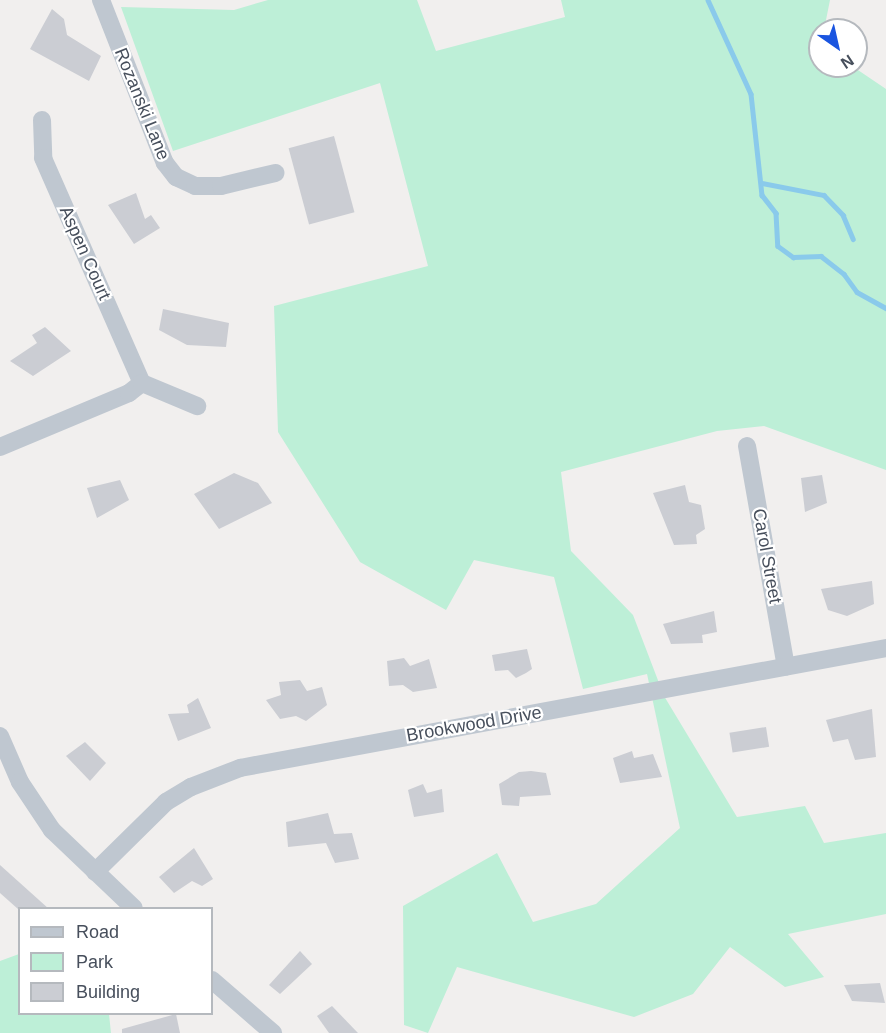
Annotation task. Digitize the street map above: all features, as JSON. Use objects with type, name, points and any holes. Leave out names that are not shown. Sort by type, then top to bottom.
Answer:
[{"type":"street","name":"Rozanski Lane","points":[[101,0],[165,163],[176,177],[195,186],[221,186],[275,173]]},
{"type":"street","name":"Aspen Court","points":[[42,120],[43,158],[142,383]]},
{"type":"street","points":[[0,447],[129,393],[142,383],[197,406]]},
{"type":"street","name":"Carol Street","points":[[747,446],[786,667]]},
{"type":"street","name":"Brookwood Drive","points":[[95,872],[166,802],[191,787],[240,768],[886,648]]},
{"type":"street","points":[[0,736],[34,807],[52,830],[132,907]]},
{"type":"street","points":[[213,981],[273,1033]]},
{"type":"green space","points":[[268,0],[417,0],[436,51],[565,17],[561,0],[830,0],[826,18],[808,18],[808,78],[868,77],[886,89],[886,470],[764,426],[717,431],[561,472],[571,551],[633,615],[664,696],[737,817],[805,806],[824,843],[886,833],[886,914],[788,934],[824,977],[785,987],[730,947],[693,994],[634,1017],[457,967],[428,1033],[404,1025],[403,906],[497,853],[533,922],[596,904],[680,828],[647,674],[583,689],[554,577],[474,560],[446,610],[360,562],[278,432],[274,306],[428,266],[380,83],[173,151],[121,7],[234,10]]},
{"type":"green space","points":[[18,954],[18,1015],[109,1015],[111,1033],[0,1033],[0,961]]},
{"type":"building","points":[[52,9],[64,19],[67,35],[101,56],[89,81],[30,49]]},
{"type":"building","points":[[334,136],[354,212],[309,224],[289,148]]},
{"type":"building","points":[[136,193],[145,219],[151,215],[160,228],[134,244],[108,205]]},
{"type":"building","points":[[163,309],[229,323],[226,347],[187,345],[159,330]]},
{"type":"building","points":[[45,327],[71,351],[33,376],[10,361],[37,343],[32,335]]},
{"type":"building","points":[[234,473],[258,483],[272,503],[219,529],[194,494]]},
{"type":"building","points":[[822,475],[827,503],[805,512],[801,478]]},
{"type":"building","points":[[120,480],[129,500],[97,518],[87,488]]},
{"type":"building","points":[[685,485],[689,502],[701,505],[705,529],[696,535],[697,544],[674,545],[653,493]]},
{"type":"building","points":[[872,581],[874,604],[847,616],[828,610],[821,589]]},
{"type":"building","points":[[714,611],[717,632],[702,635],[703,643],[671,644],[663,624]]},
{"type":"building","points":[[527,649],[532,669],[516,678],[508,670],[495,671],[492,655]]},
{"type":"building","points":[[404,658],[410,666],[429,659],[437,688],[413,692],[403,685],[389,686],[387,661]]},
{"type":"building","points":[[300,680],[307,691],[322,687],[327,705],[306,721],[296,716],[280,719],[266,700],[281,695],[279,682]]},
{"type":"building","points":[[198,698],[211,728],[178,741],[168,714],[189,713],[187,705]]},
{"type":"building","points":[[872,709],[876,757],[855,760],[848,739],[833,742],[826,720]]},
{"type":"building","points":[[766,727],[769,747],[733,753],[729,733]]},
{"type":"building","points":[[85,742],[106,763],[90,781],[66,756]]},
{"type":"building","points":[[632,751],[634,758],[653,754],[662,777],[620,783],[613,758]]},
{"type":"building","points":[[519,772],[546,773],[551,795],[520,797],[519,806],[502,805],[499,784]]},
{"type":"building","points":[[423,784],[427,793],[442,789],[444,812],[414,817],[408,790]]},
{"type":"building","points":[[328,813],[334,834],[352,833],[359,859],[335,863],[326,843],[288,847],[286,822]]},
{"type":"building","points":[[194,848],[213,879],[202,886],[192,881],[174,893],[159,877]]},
{"type":"building","points":[[0,865],[47,907],[18,907],[18,909],[0,893]]},
{"type":"building","points":[[300,951],[312,964],[280,994],[269,985]]},
{"type":"building","points":[[880,983],[885,1003],[852,1001],[844,985]]},
{"type":"building","points":[[332,1006],[358,1033],[329,1033],[317,1016]]},
{"type":"building","points":[[176,1015],[180,1033],[122,1033],[122,1029]]},
{"type":"waterway","points":[[708,0],[751,94],[762,195],[776,213],[778,246],[793,257],[821,256],[844,274],[857,292],[886,308]]},
{"type":"waterway","points":[[762,183],[824,195],[843,215],[853,239]]}]
